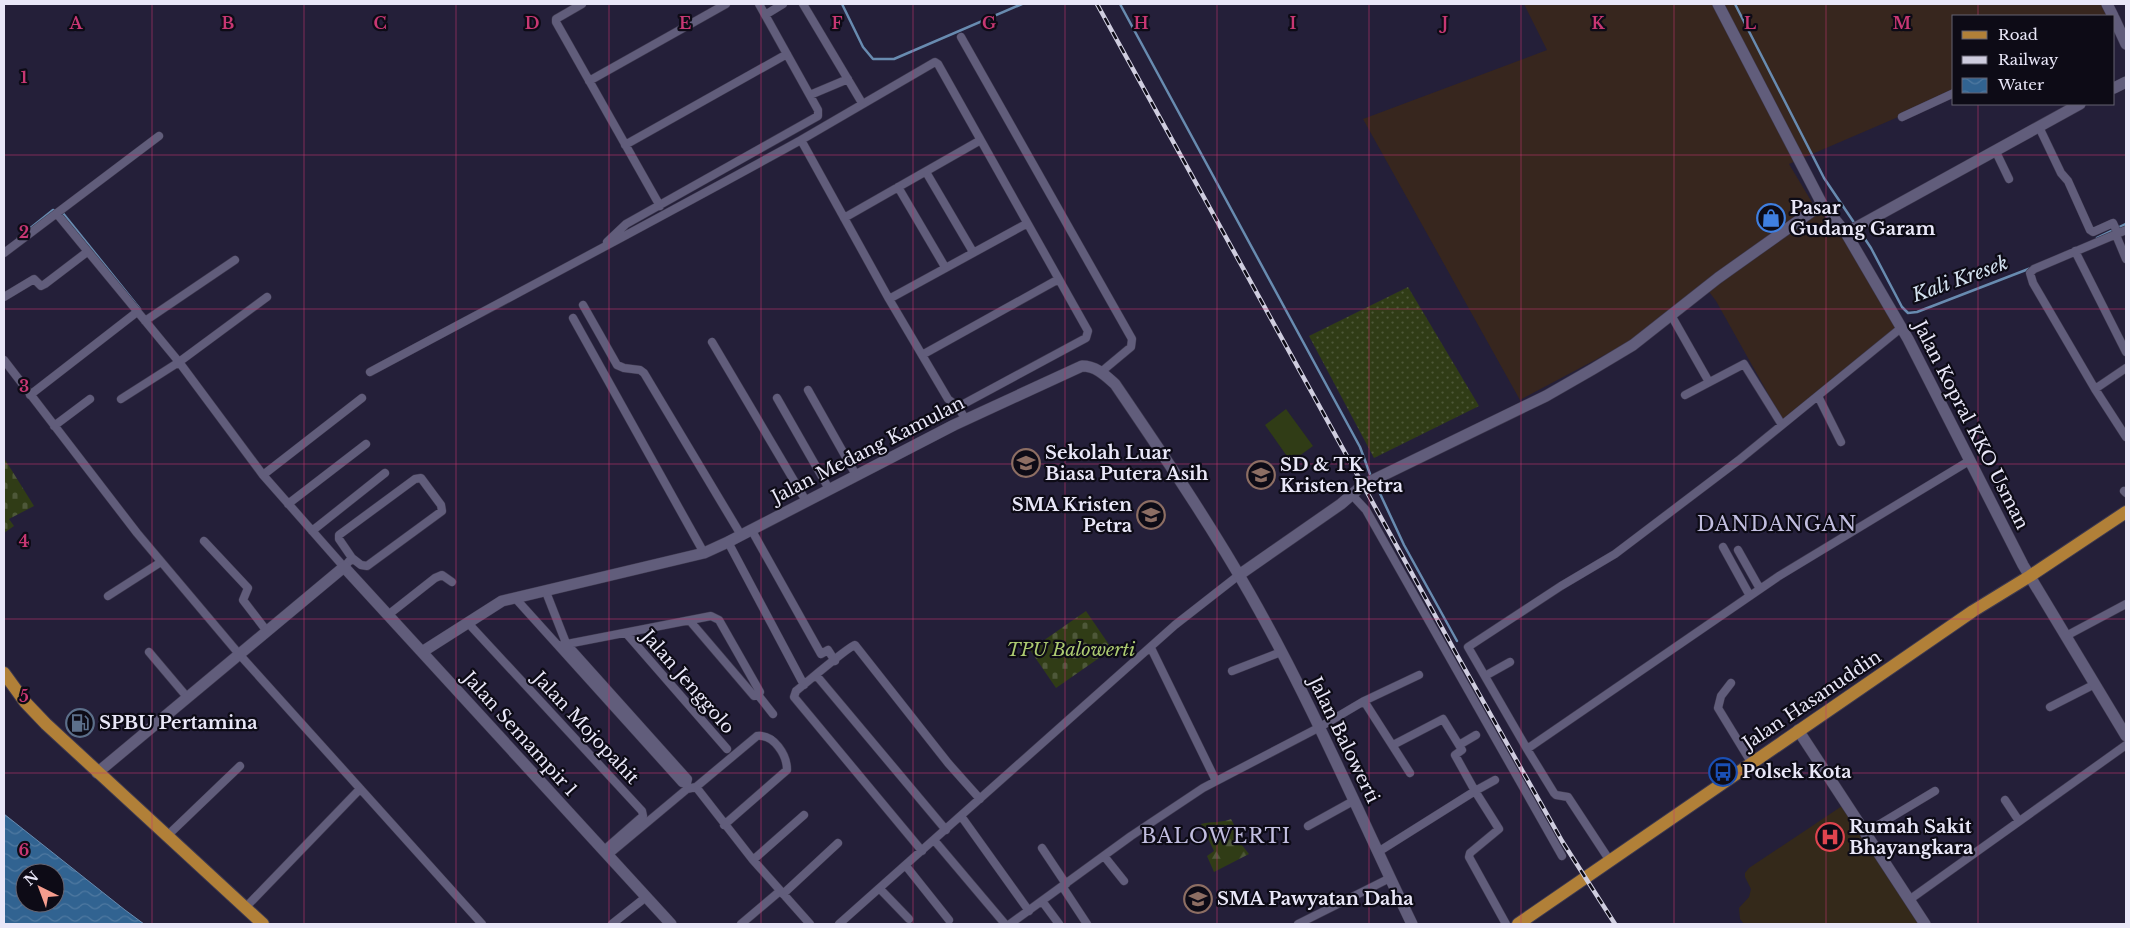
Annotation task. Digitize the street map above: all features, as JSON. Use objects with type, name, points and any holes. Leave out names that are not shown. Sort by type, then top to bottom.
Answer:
[{"type":"main road","name":"Jalan Hasanuddin","points":[[1518,924],[1973,611],[2030,576],[2126,512]]},
{"type":"main road","points":[[4,673],[25,702],[46,724],[263,924]]},
{"type":"street","points":[[582,4],[556,18],[556,22],[660,206]]},
{"type":"street","points":[[589,81],[726,4]]},
{"type":"street","points":[[602,248],[626,224],[818,116],[818,110],[810,95],[758,4]]},
{"type":"street","points":[[765,15],[783,4]]},
{"type":"street","points":[[803,4],[862,103]]},
{"type":"street","name":"Jalan Kopral KKO Usman","points":[[1718,4],[1822,204],[1851,229],[2030,576],[2126,736]]},
{"type":"street","points":[[2115,22],[2126,44]]},
{"type":"street","points":[[961,37],[1132,339],[1131,347],[1101,372],[1116,384],[1239,575]]},
{"type":"street","points":[[625,145],[786,54]]},
{"type":"street","points":[[370,372],[660,218],[801,140],[935,62],[938,64],[979,141],[1088,331],[1086,338],[949,411]]},
{"type":"street","points":[[810,95],[848,79]]},
{"type":"street","points":[[1902,116],[1952,94]]},
{"type":"street","points":[[1851,229],[1996,152],[2078,105]]},
{"type":"street","points":[[2039,127],[2053,158],[2068,180],[2090,230],[2092,232],[2114,224],[2126,259]]},
{"type":"street","points":[[4,253],[159,136]]},
{"type":"street","points":[[801,140],[889,299],[948,400],[949,411],[954,425]]},
{"type":"street","points":[[844,218],[979,141]]},
{"type":"street","points":[[1996,152],[2009,178]]},
{"type":"street","points":[[926,172],[973,252]]},
{"type":"street","points":[[898,187],[945,267]]},
{"type":"street","points":[[839,924],[1151,648],[1174,625],[1239,575],[1370,482],[1546,396],[1593,370],[1633,344],[1822,204]]},
{"type":"street","points":[[59,212],[88,252],[179,362],[263,475],[344,567]]},
{"type":"street","points":[[889,299],[1026,224]]},
{"type":"street","points":[[2126,230],[2034,269],[2030,273],[2039,293],[2126,437]]},
{"type":"street","points":[[2075,251],[2126,352]]},
{"type":"street","points":[[4,297],[34,279],[41,286],[46,284],[88,252]]},
{"type":"street","points":[[146,322],[235,260]]},
{"type":"street","points":[[922,355],[1058,280]]},
{"type":"street","points":[[121,400],[179,362],[267,297]]},
{"type":"street","points":[[583,306],[617,365],[640,370],[644,374],[741,535]]},
{"type":"street","points":[[30,395],[137,312]]},
{"type":"street","points":[[1671,314],[1709,382]]},
{"type":"street","points":[[573,318],[704,554]]},
{"type":"street","points":[[1610,861],[1568,797],[1554,793],[1468,647],[1561,586],[1615,554],[1782,425],[1901,328]]},
{"type":"street","points":[[712,342],[806,501]]},
{"type":"street","points":[[4,360],[161,562],[239,654],[482,924]]},
{"type":"street","points":[[1685,395],[1744,364],[1782,425]]},
{"type":"street","name":"Jalan Medang Kamulan","points":[[422,652],[493,606],[704,554],[954,425],[1082,366],[1091,367],[1101,372]]},
{"type":"street","points":[[2095,388],[2126,368]]},
{"type":"street","points":[[808,390],[856,475]]},
{"type":"street","points":[[1818,396],[1841,442]]},
{"type":"street","points":[[263,475],[362,398]]},
{"type":"street","points":[[777,398],[830,489]]},
{"type":"street","points":[[54,426],[90,399]]},
{"type":"street","points":[[948,400],[958,406],[966,420]]},
{"type":"street","points":[[288,504],[366,444]]},
{"type":"street","points":[[1528,749],[1760,588],[1969,461]]},
{"type":"street","points":[[312,531],[385,473]]},
{"type":"street","points":[[421,478],[442,507],[442,511],[367,566],[361,566],[352,558],[339,539],[340,535],[415,479],[421,478]]},
{"type":"street","points":[[1352,495],[1366,510],[1562,856]]},
{"type":"street","points":[[751,530],[821,654],[828,650],[835,661]]},
{"type":"street","points":[[204,542],[248,588],[243,600],[266,630]]},
{"type":"street","points":[[728,542],[804,685]]},
{"type":"street","points":[[1723,547],[1750,596]]},
{"type":"street","points":[[1738,550],[1760,588]]},
{"type":"street","points":[[97,773],[266,630],[344,567],[352,558]]},
{"type":"street","points":[[108,596],[161,562]]},
{"type":"street","name":"Jalan Semampir 1","points":[[344,567],[671,924]]},
{"type":"street","name":"Jalan Balowerti","points":[[1239,575],[1320,727],[1412,924]]},
{"type":"street","points":[[388,615],[435,578],[442,576],[452,582]]},
{"type":"street","points":[[516,599],[557,646],[606,694],[688,779],[687,783],[682,783],[606,694],[566,643],[546,592]]},
{"type":"street","points":[[2066,636],[2126,604]]},
{"type":"street","points":[[557,646],[711,616],[719,620],[760,692],[758,695]]},
{"type":"street","points":[[690,621],[754,696],[758,695],[773,714]]},
{"type":"street","name":"Jalan Mojopahit","points":[[468,623],[642,811],[643,816],[606,853]]},
{"type":"street","name":"Jalan Jenggolo","points":[[626,633],[727,750]]},
{"type":"street","points":[[922,851],[794,697],[795,693],[835,661],[849,646],[855,645],[864,659],[942,756],[980,799]]},
{"type":"street","points":[[1151,648],[1216,781]]},
{"type":"street","points":[[149,652],[187,697]]},
{"type":"street","points":[[1232,672],[1281,652]]},
{"type":"street","points":[[1485,676],[1510,662]]},
{"type":"street","points":[[816,675],[946,830]]},
{"type":"street","points":[[1010,924],[1202,788],[1320,727],[1364,701],[1419,675]]},
{"type":"street","points":[[1731,683],[1721,696],[1718,708],[1751,762]]},
{"type":"street","points":[[2050,707],[2095,684]]},
{"type":"street","points":[[1364,701],[1410,773]]},
{"type":"street","points":[[1393,745],[1443,719],[1462,750],[1455,755],[1499,829],[1470,853],[1469,857],[1506,924]]},
{"type":"street","points":[[1798,730],[1925,924]]},
{"type":"street","points":[[1459,745],[1476,735]]},
{"type":"street","points":[[606,853],[687,790],[696,788],[757,736],[767,737],[780,748],[787,761],[787,770],[724,825]]},
{"type":"street","points":[[1908,900],[2126,745]]},
{"type":"street","points":[[167,836],[240,766]]},
{"type":"street","points":[[1378,852],[1475,790],[1495,780]]},
{"type":"street","points":[[696,788],[753,860],[810,924]]},
{"type":"street","points":[[246,908],[360,790]]},
{"type":"street","points":[[1865,833],[1935,791]]},
{"type":"street","points":[[1308,826],[1355,800]]},
{"type":"street","points":[[2005,800],[2019,821]]},
{"type":"street","points":[[753,860],[804,815]]},
{"type":"street","points":[[961,816],[1029,911]]},
{"type":"street","points":[[934,840],[1005,924]]},
{"type":"street","points":[[741,924],[838,843]]},
{"type":"street","points":[[1042,848],[1087,924]]},
{"type":"street","points":[[1104,856],[1124,881]]},
{"type":"street","points":[[906,866],[949,920]]},
{"type":"street","points":[[1298,924],[1390,878]]},
{"type":"street","points":[[880,889],[909,919]]},
{"type":"street","points":[[612,924],[646,897]]},
{"type":"street","points":[[1042,901],[1059,924]]},
{"type":"shaded area","points":[[1524,4],[2107,4],[2112,15],[1952,15],[1952,94],[1789,164],[1813,204],[1846,241],[1898,327],[1784,422],[1716,301],[1704,285],[1629,342],[1520,400],[1363,119],[1547,50]]},
{"type":"shaded area","name":"Rumah Sakit Bhayangkara","points":[[1842,806],[1924,924],[1744,924],[1740,919],[1739,908],[1749,897],[1751,889],[1745,877],[1745,873],[1749,868]]},
{"type":"green space","points":[[1408,287],[1479,406],[1374,458],[1309,336]]},
{"type":"green space","points":[[1286,409],[1313,446],[1291,462],[1265,425]]},
{"type":"green space","points":[[4,458],[34,506],[9,519],[14,526],[4,533]]},
{"type":"green space","name":"TPU Balowerti","points":[[1086,611],[1112,649],[1056,688],[1030,650]]},
{"type":"green space","points":[[1231,819],[1240,836],[1241,844],[1249,854],[1214,872],[1207,856],[1214,851],[1201,824]]},
{"type":"water","points":[[4,814],[125,910],[144,924],[4,924]]},
{"type":"waterway","name":"Kali Kresek","points":[[842,4],[863,47],[873,59],[894,59],[1022,4]]},
{"type":"waterway","points":[[1120,4],[1360,447],[1370,474]]},
{"type":"waterway","name":"Kali Kresek","points":[[1735,4],[1824,178],[1855,224]]},
{"type":"waterway","points":[[18,238],[53,210],[62,212],[140,309]]},
{"type":"waterway","name":"Kali Kresek","points":[[2097,238],[2126,224]]},
{"type":"waterway","name":"Kali Kresek","points":[[1859,230],[1871,248],[1902,307],[1908,313],[1917,312],[2031,268]]},
{"type":"waterway","points":[[1376,485],[1404,545],[1457,641]]},
{"type":"railway","points":[[1097,4],[1457,655],[1562,841],[1615,924]]},
{"type":"place","name":"Pasar Gudang Garam","points":[[1771,218]]},
{"type":"place","name":"Sekolah Luar Biasa Putera Asih","points":[[1026,463]]},
{"type":"place","name":"SD & TK Kristen Petra","points":[[1261,475]]},
{"type":"place","name":"SMA Kristen Petra","points":[[1151,515]]},
{"type":"place","name":"SPBU Pertamina","points":[[80,723]]},
{"type":"place","name":"Polsek Kota","points":[[1723,772]]},
{"type":"place","name":"Rumah Sakit Bhayangkara","points":[[1830,837]]},
{"type":"place","name":"SMA Pawyatan Daha","points":[[1198,899]]},
{"type":"district","name":"DANDANGAN","points":[[1777,524]]},
{"type":"district","name":"BALOWERTI","points":[[1216,836]]}]
